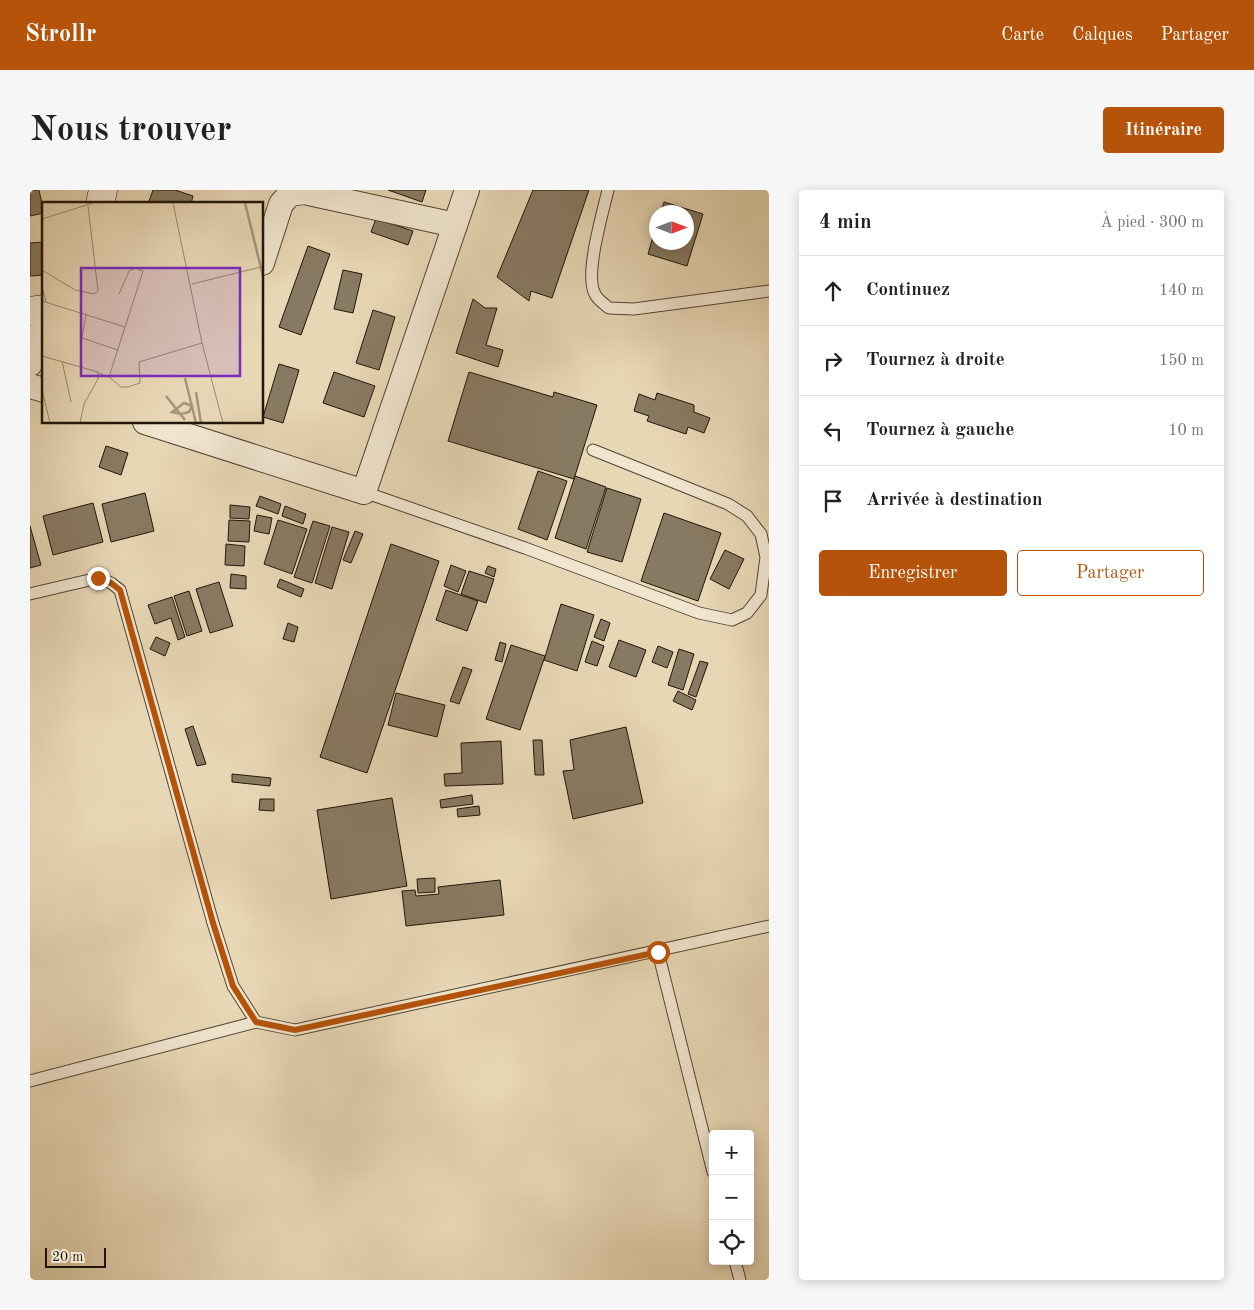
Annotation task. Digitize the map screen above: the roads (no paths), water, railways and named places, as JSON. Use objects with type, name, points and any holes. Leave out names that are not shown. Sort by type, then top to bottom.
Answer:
[{"type":"street","points":[[158,424],[209,432],[364,492],[467,190]]},
{"type":"street","points":[[264,257],[281,204],[290,194],[304,192],[455,225]]},
{"type":"street","points":[[30,364],[38,352],[42,329]]},
{"type":"lane","points":[[608,190],[596,241],[591,276],[594,294],[609,308],[634,309],[769,291]]},
{"type":"lane","points":[[364,492],[526,548],[699,613],[732,620],[747,613],[761,595],[766,557],[760,534],[747,516],[728,504],[592,450]]},
{"type":"lane","points":[[30,594],[98,578],[111,583],[120,590],[213,923],[233,986],[256,1022]]},
{"type":"lane","points":[[30,1081],[256,1022],[295,1030],[658,952],[769,926]]},
{"type":"lane","points":[[658,952],[709,1156]]},
{"type":"lane","points":[[736,1265],[740,1280]]}]
